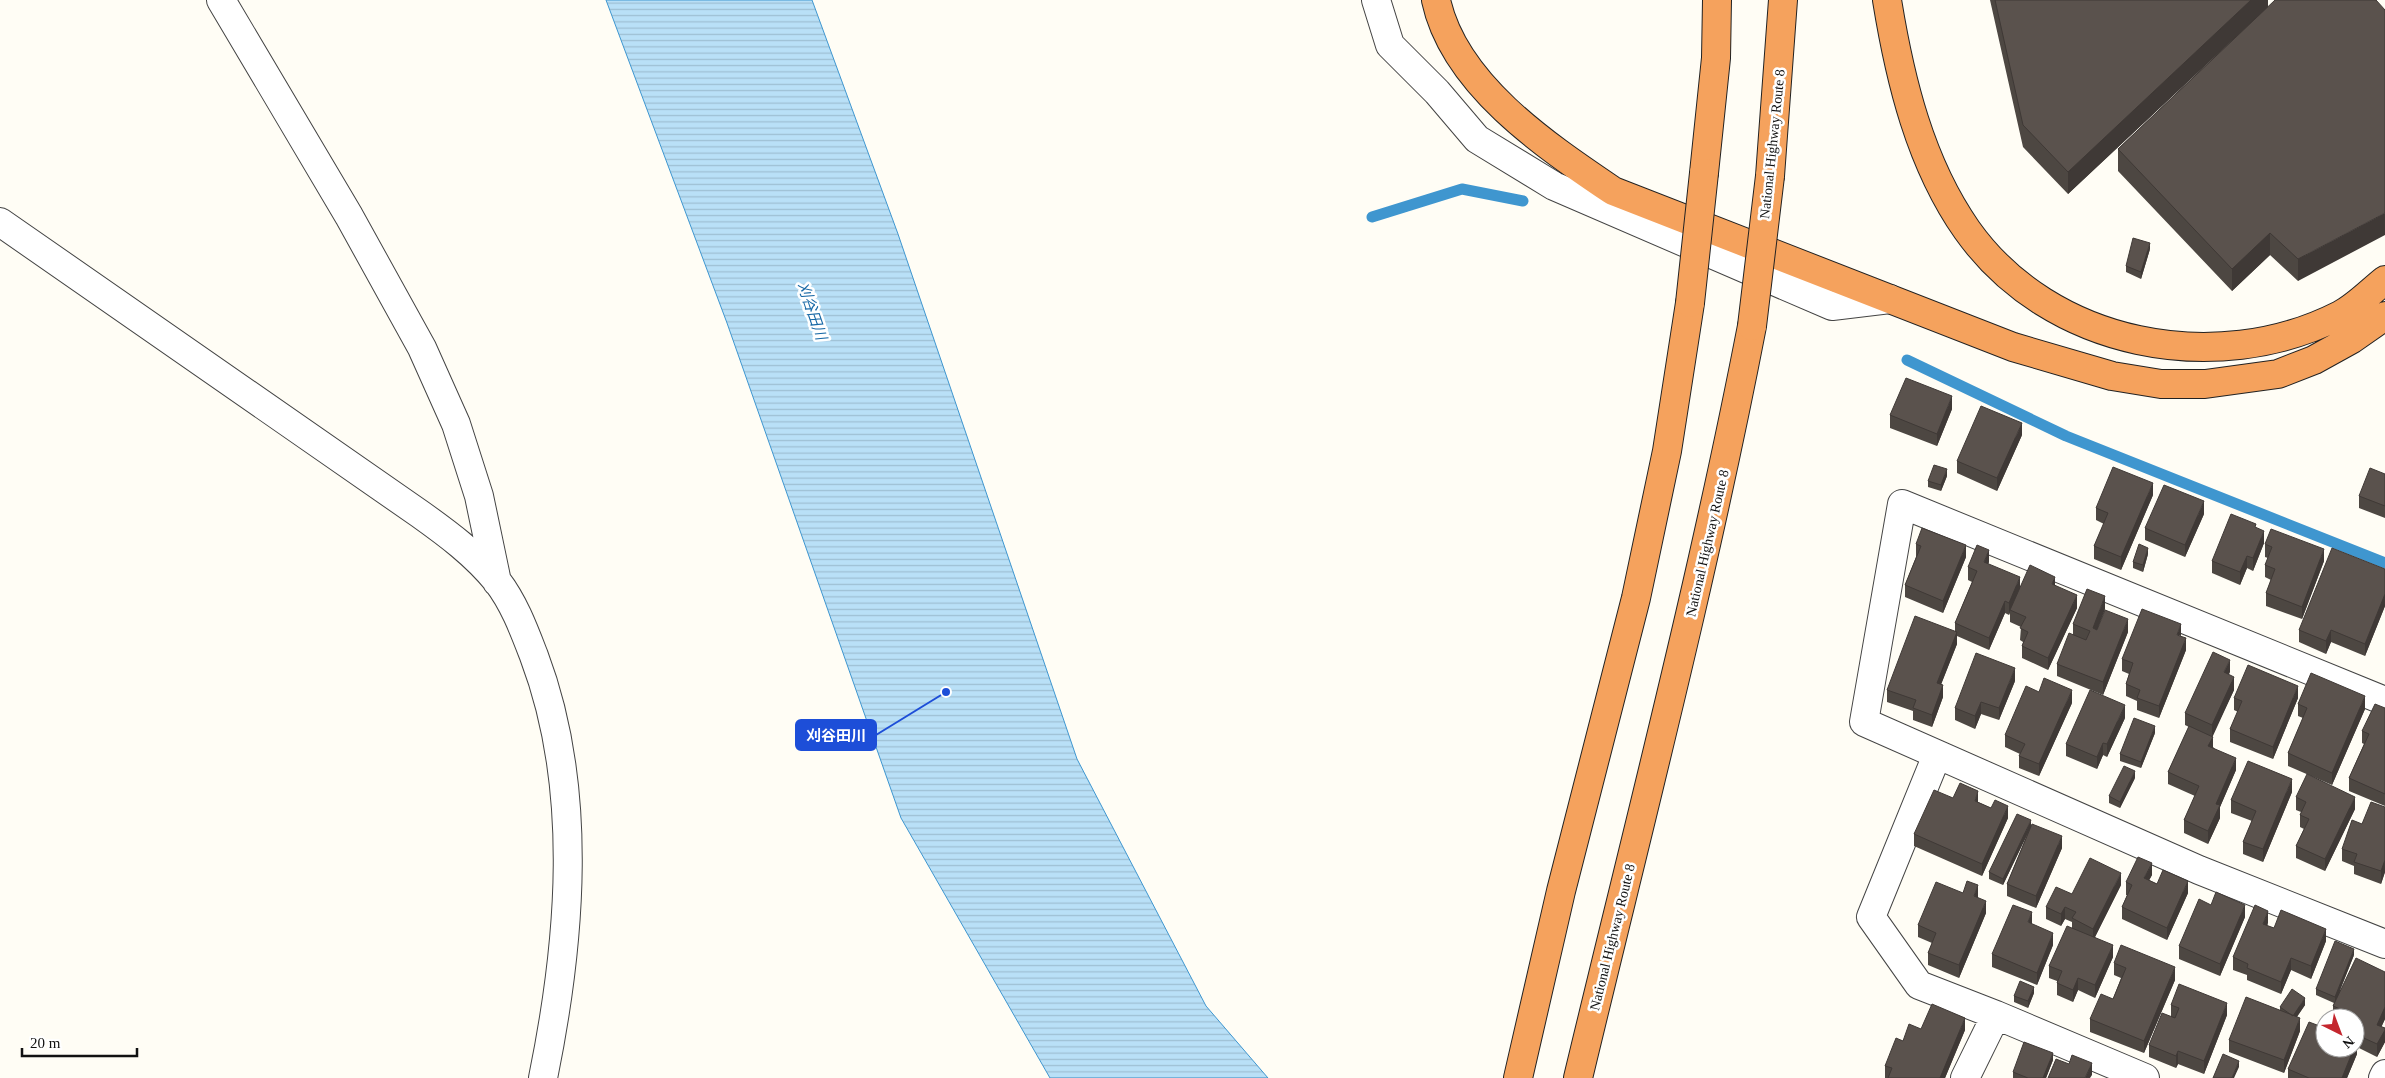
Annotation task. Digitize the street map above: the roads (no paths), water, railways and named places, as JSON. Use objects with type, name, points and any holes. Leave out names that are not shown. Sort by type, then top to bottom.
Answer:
[{"type":"highway","points":[[1436,0],[1440,19],[1466,66],[1517,120],[1564,158],[1612,191],[2013,347],[2112,376],[2161,384],[2205,384],[2278,374],[2314,360],[2337,348],[2385,316]]},
{"type":"highway","points":[[1518,1078],[1561,891],[1636,598],[1668,451],[1690,304],[1716,58],[1717,0]]},
{"type":"highway","name":"National Highway Route 8","points":[[1578,1078],[1699,580],[1725,463],[1752,326],[1770,176],[1783,0]]},
{"type":"highway","points":[[1887,0],[1906,94],[1925,150],[1945,194],[1968,230],[1990,258],[2014,279],[2066,314],[2095,328],[2128,339],[2193,348],[2234,346],[2271,341],[2307,330],[2342,314],[2385,280]]},
{"type":"street","points":[[221,0],[344,208],[422,348],[459,433],[479,496],[497,582]]},
{"type":"street","points":[[1376,0],[1390,45],[1436,92],[1477,139],[1554,186],[1832,306],[1890,299]]},
{"type":"street","points":[[0,222],[460,543],[497,582],[520,618],[547,691],[561,758],[567,805],[566,932],[558,1006],[543,1078]]},
{"type":"street","points":[[2385,702],[1902,504],[1864,722],[2199,870],[2385,944]]},
{"type":"street","points":[[1937,755],[1871,916],[1919,985],[1996,1015],[2145,1078]]},
{"type":"street","points":[[1964,1078],[1996,1015]]},
{"type":"street","points":[[2383,1078],[2385,1074]]},
{"type":"water","points":[[606,0],[812,0],[898,234],[1077,759],[1206,1006],[1268,1078],[1050,1078],[901,818],[727,323]]},
{"type":"waterway","points":[[1372,217],[1462,189],[1523,201]]},
{"type":"waterway","points":[[1907,360],[2066,436],[2385,563]]},
{"type":"place","name":"刈谷田川","points":[[946,692]]}]
